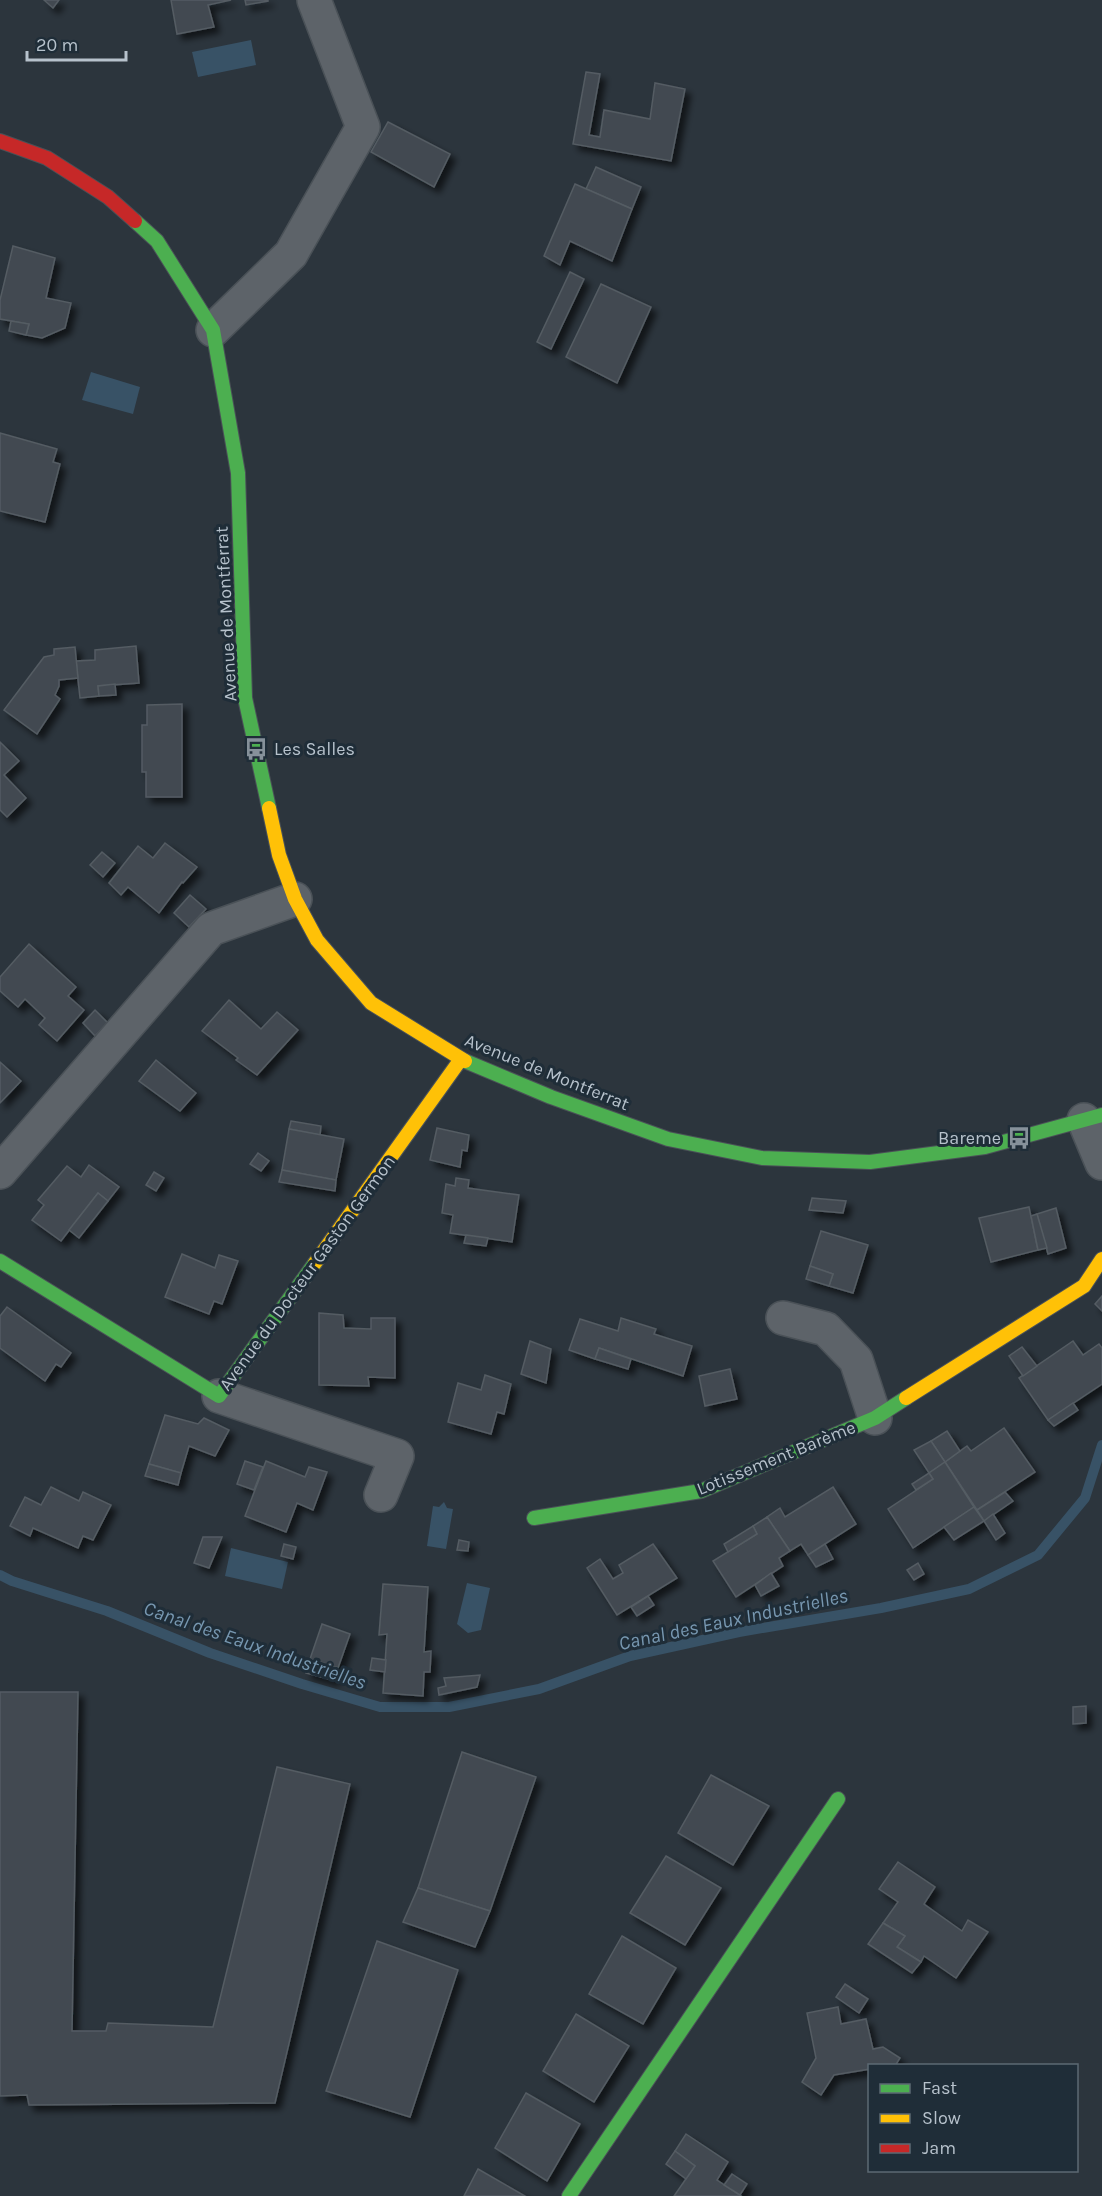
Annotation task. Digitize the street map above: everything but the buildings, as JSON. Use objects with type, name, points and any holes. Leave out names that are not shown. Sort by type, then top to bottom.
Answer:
[{"type":"street","points":[[213,330],[291,254],[363,127],[314,0]]},
{"type":"street","name":"Avenue de Montferrat","points":[[0,141],[47,158],[108,197],[157,241],[213,330],[238,473],[245,698],[279,855],[295,899],[316,940],[371,1003],[461,1059],[551,1097],[668,1139],[762,1158],[870,1162],[985,1147],[1093,1117]]},
{"type":"street","points":[[0,1172],[211,929],[295,899]]},
{"type":"street","name":"Avenue du Docteur Gaston Germon","points":[[0,1261],[219,1396],[461,1059]]},
{"type":"street","points":[[1093,1117],[1102,1163]]},
{"type":"street","name":"Lotissement Barème","points":[[534,1518],[701,1491],[875,1418],[1084,1286],[1102,1259]]},
{"type":"street","name":"Lotissement Barème","points":[[783,1318],[826,1329],[856,1360],[875,1418]]},
{"type":"street","points":[[219,1396],[397,1456],[381,1495]]},
{"type":"street","points":[[570,2196],[838,1799]]},
{"type":"water","points":[[251,40],[256,65],[198,77],[192,52]]},
{"type":"water","points":[[91,372],[140,387],[133,414],[82,400]]},
{"type":"water","points":[[444,1502],[447,1508],[453,1509],[446,1549],[427,1546],[433,1506],[439,1507]]},
{"type":"water","points":[[231,1548],[288,1562],[282,1589],[225,1576]]},
{"type":"water","points":[[467,1583],[490,1588],[481,1630],[468,1633],[457,1624]]},
{"type":"waterway","name":"Canal des Eaux Industrielles","points":[[0,1575],[12,1581],[107,1611],[210,1653],[380,1707],[449,1707],[539,1689],[630,1656],[739,1632],[881,1608],[969,1589],[1038,1555],[1085,1498],[1102,1445]]},
{"type":"traffic: fast","points":[[135,221],[157,241],[213,330],[238,473],[245,698],[269,808]]},
{"type":"traffic: fast","points":[[465,1061],[551,1097],[668,1139],[762,1158],[870,1162],[985,1147],[1102,1115]]},
{"type":"traffic: fast","points":[[0,1261],[219,1396],[315,1263]]},
{"type":"traffic: fast","points":[[534,1518],[701,1491],[875,1418],[906,1398]]},
{"type":"traffic: fast","points":[[569,2196],[838,1799]]},
{"type":"traffic: slow","points":[[269,808],[279,855],[295,899],[317,940],[371,1003],[465,1061]]},
{"type":"traffic: slow","points":[[315,1263],[461,1059]]},
{"type":"traffic: slow","points":[[906,1398],[1084,1286],[1102,1259]]},
{"type":"traffic: jam","points":[[0,141],[47,158],[108,197],[135,221]]},
{"type":"place","name":"Les Salles","points":[[256,749]]},
{"type":"place","name":"Bareme","points":[[1019,1138]]}]
